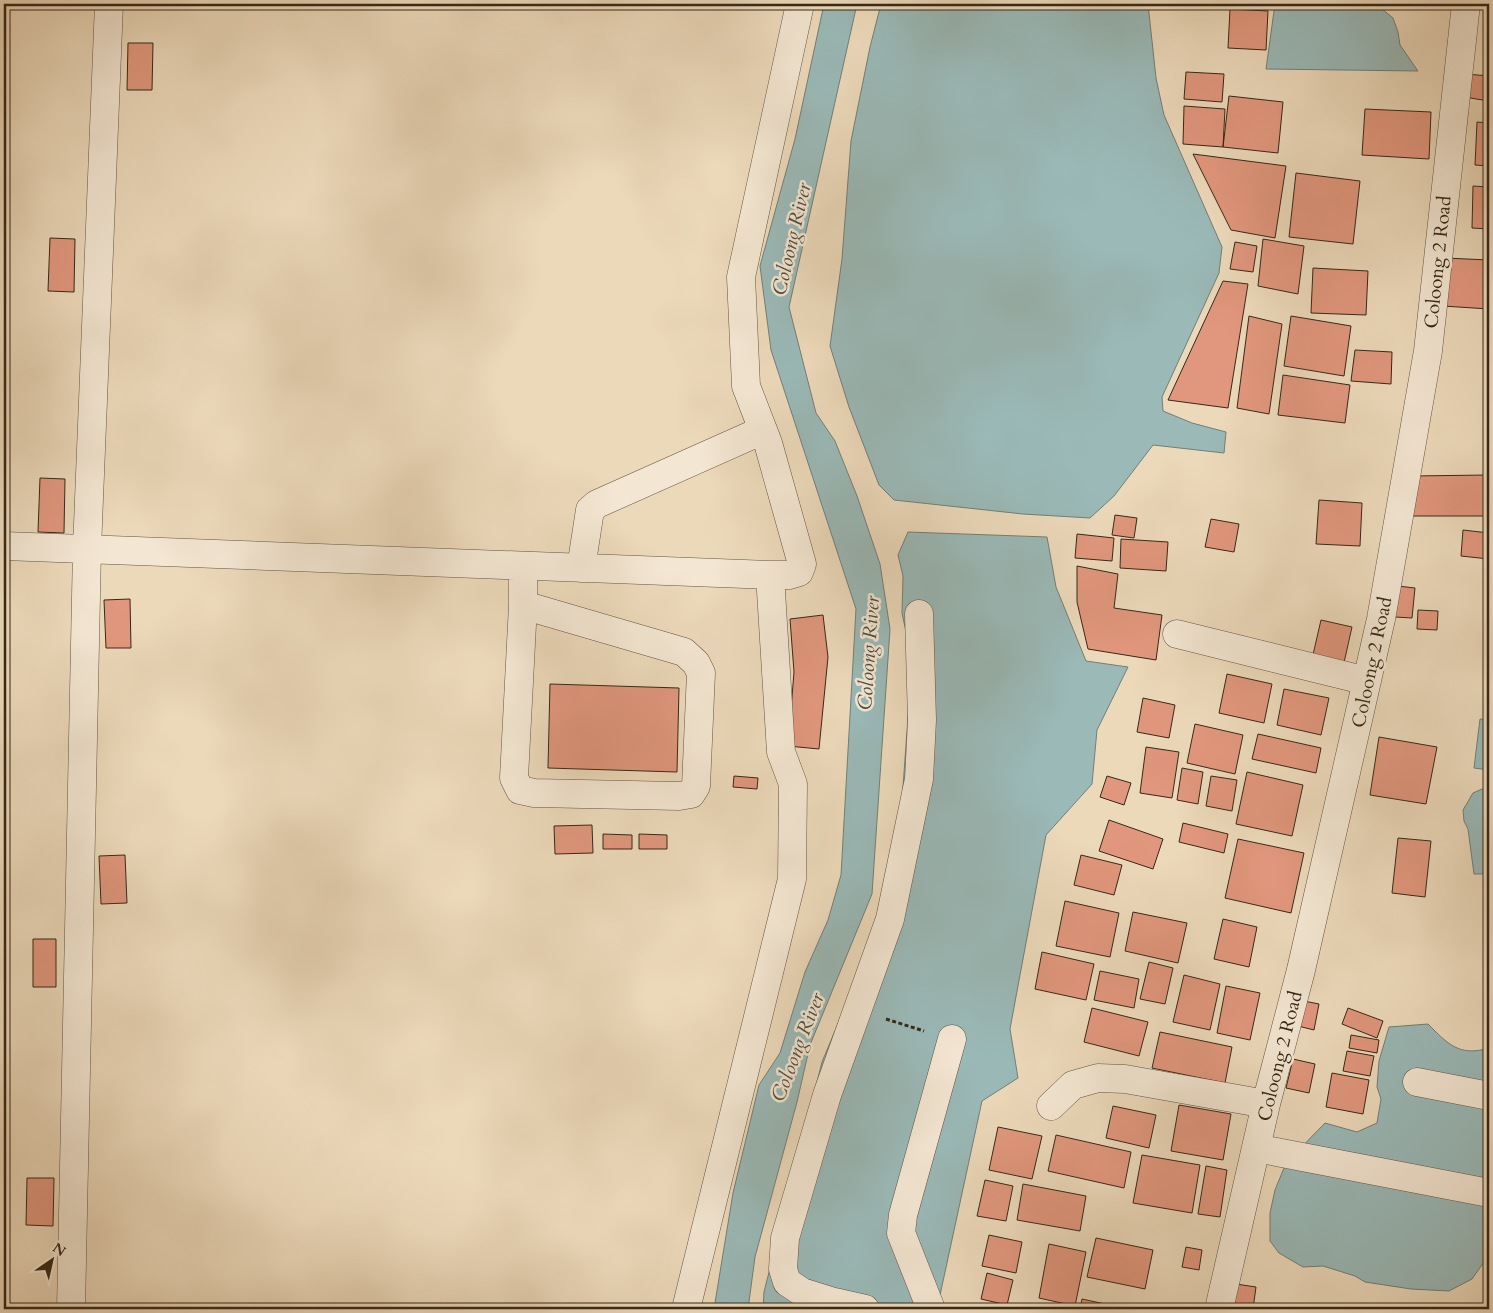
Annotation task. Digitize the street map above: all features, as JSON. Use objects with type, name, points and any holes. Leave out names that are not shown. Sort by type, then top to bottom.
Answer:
[{"type":"street","points":[[71,1309],[87,549],[109,4]]},
{"type":"street","points":[[4,546],[770,575],[789,575],[798,572],[802,564],[763,430],[746,386],[740,277],[800,4]]},
{"type":"street","name":"Coloong 2 Road","points":[[1219,1309],[1266,1104],[1301,970],[1381,619],[1428,351],[1466,4]]},
{"type":"street","points":[[582,568],[590,510],[596,504],[763,430]]},
{"type":"street","points":[[523,566],[523,605],[514,778],[520,790],[534,793],[679,796],[691,794],[696,786],[701,673],[696,663],[684,652],[523,605]]},
{"type":"street","points":[[686,1309],[792,879],[793,784],[781,752],[770,575]]},
{"type":"street","points":[[865,1309],[802,1292],[787,1282],[783,1269],[785,1238],[827,1094],[890,919],[918,779],[922,720],[919,614]]},
{"type":"street","points":[[1178,634],[1367,682]]},
{"type":"street","points":[[931,1309],[901,1233],[903,1215],[952,1039]]},
{"type":"street","points":[[1051,1106],[1073,1085],[1098,1078],[1125,1079],[1266,1104]]},
{"type":"street","points":[[1417,1082],[1489,1096]]},
{"type":"street","points":[[1256,1148],[1489,1193]]},
{"type":"path","points":[[857,1010],[952,1039]]},
{"type":"water","name":"Coloong River","points":[[824,4],[857,4],[789,307],[816,413],[835,441],[857,496],[880,564],[890,629],[872,894],[810,1045],[797,1102],[755,1257],[748,1309],[714,1309],[733,1193],[759,1085],[780,1053],[805,972],[828,920],[841,875],[856,609],[771,350],[760,266],[795,139]]},
{"type":"water","points":[[881,4],[1148,4],[1156,78],[1164,115],[1222,247],[1219,273],[1162,397],[1163,411],[1192,423],[1226,432],[1224,453],[1153,445],[1114,496],[1090,518],[1023,514],[894,500],[879,485],[849,407],[830,346],[842,259],[851,141],[870,47]]},
{"type":"water","points":[[1275,4],[1376,4],[1393,18],[1400,45],[1418,71],[1266,69]]},
{"type":"water","points":[[908,532],[1047,537],[1056,587],[1086,661],[1128,667],[1097,730],[1092,784],[1046,835],[1010,1029],[1018,1078],[982,1101],[937,1309],[763,1309],[764,1292],[822,1062],[889,901],[900,830],[912,660],[902,613],[903,576],[898,555]]},
{"type":"water","points":[[1480,719],[1489,720],[1489,770],[1474,768]]},
{"type":"water","points":[[1482,789],[1489,789],[1489,874],[1474,874],[1468,829],[1464,821],[1463,810],[1473,793]]},
{"type":"water","points":[[1428,1024],[1448,1043],[1462,1050],[1470,1051],[1489,1048],[1489,1243],[1484,1262],[1472,1279],[1449,1291],[1411,1289],[1365,1282],[1355,1276],[1323,1266],[1303,1267],[1279,1253],[1270,1241],[1270,1213],[1275,1190],[1286,1163],[1325,1123],[1357,1132],[1377,1123],[1381,1099],[1377,1087],[1379,1061],[1389,1027]]},
{"type":"building","points":[[1230,9],[1268,11],[1266,50],[1228,48]]},
{"type":"building","points":[[128,43],[153,43],[152,90],[127,90]]},
{"type":"building","points":[[1186,72],[1224,74],[1222,102],[1184,99]]},
{"type":"building","points":[[1466,74],[1489,76],[1489,101],[1464,97]]},
{"type":"building","points":[[1229,96],[1283,102],[1278,153],[1223,147]]},
{"type":"building","points":[[1184,106],[1225,109],[1223,147],[1183,144]]},
{"type":"building","points":[[1365,109],[1431,112],[1429,159],[1362,155]]},
{"type":"building","points":[[1477,122],[1489,123],[1489,166],[1475,165]]},
{"type":"building","points":[[1193,154],[1286,166],[1275,238],[1231,230]]},
{"type":"building","points":[[1296,173],[1360,181],[1353,244],[1289,237]]},
{"type":"building","points":[[1473,186],[1489,187],[1489,229],[1472,228]]},
{"type":"building","points":[[50,238],[75,239],[74,292],[48,291]]},
{"type":"building","points":[[1263,239],[1304,246],[1298,294],[1258,286]]},
{"type":"building","points":[[1235,242],[1257,246],[1253,272],[1230,269]]},
{"type":"building","points":[[1445,258],[1489,260],[1489,309],[1443,306]]},
{"type":"building","points":[[1313,268],[1368,271],[1366,315],[1311,313]]},
{"type":"building","points":[[1223,281],[1248,284],[1228,408],[1168,400]]},
{"type":"building","points":[[1249,316],[1282,324],[1269,414],[1237,408]]},
{"type":"building","points":[[1291,316],[1351,326],[1344,376],[1284,366]]},
{"type":"building","points":[[1355,350],[1392,352],[1391,384],[1351,381]]},
{"type":"building","points":[[1283,375],[1350,385],[1345,423],[1278,415]]},
{"type":"building","points":[[1488,475],[1489,516],[1410,516],[1412,476]]},
{"type":"building","points":[[40,478],[65,479],[64,533],[38,532]]},
{"type":"building","points":[[1319,500],[1362,503],[1360,546],[1316,544]]},
{"type":"building","points":[[1115,515],[1137,518],[1134,538],[1112,535]]},
{"type":"building","points":[[1211,519],[1239,524],[1234,552],[1205,547]]},
{"type":"building","points":[[1463,530],[1489,533],[1489,559],[1461,556]]},
{"type":"building","points":[[1077,534],[1114,538],[1112,561],[1075,558]]},
{"type":"building","points":[[1121,539],[1168,542],[1166,571],[1120,568]]},
{"type":"building","points":[[1077,566],[1118,574],[1114,608],[1162,615],[1156,660],[1088,649],[1077,602]]},
{"type":"building","points":[[1398,586],[1415,588],[1412,618],[1395,617]]},
{"type":"building","points":[[130,599],[131,648],[106,648],[104,600]]},
{"type":"building","points":[[1418,610],[1438,611],[1437,630],[1417,629]]},
{"type":"building","points":[[823,615],[828,657],[819,749],[788,746],[794,672],[790,619]]},
{"type":"building","points":[[1321,620],[1352,627],[1343,667],[1312,659]]},
{"type":"building","points":[[1227,674],[1272,684],[1264,723],[1219,713]]},
{"type":"building","points":[[550,684],[679,688],[677,772],[548,768]]},
{"type":"building","points":[[1284,689],[1329,698],[1321,735],[1277,725]]},
{"type":"building","points":[[1143,698],[1175,705],[1169,738],[1137,732]]},
{"type":"building","points":[[1195,724],[1243,735],[1235,774],[1187,763]]},
{"type":"building","points":[[1258,734],[1321,748],[1316,773],[1252,759]]},
{"type":"building","points":[[1379,737],[1437,747],[1426,804],[1370,795]]},
{"type":"building","points":[[1146,747],[1179,752],[1172,798],[1140,793]]},
{"type":"building","points":[[1182,768],[1203,772],[1198,804],[1177,800]]},
{"type":"building","points":[[1247,772],[1303,785],[1292,836],[1236,824]]},
{"type":"building","points":[[734,776],[758,778],[757,789],[733,787]]},
{"type":"building","points":[[1107,776],[1131,783],[1124,805],[1100,797]]},
{"type":"building","points":[[1211,776],[1237,780],[1232,811],[1206,806]]},
{"type":"building","points":[[1109,820],[1163,839],[1153,869],[1099,851]]},
{"type":"building","points":[[1183,823],[1228,834],[1224,853],[1179,842]]},
{"type":"building","points":[[592,825],[593,853],[555,854],[554,826]]},
{"type":"building","points":[[603,834],[632,835],[632,849],[603,849]]},
{"type":"building","points":[[639,834],[667,835],[667,849],[639,849]]},
{"type":"building","points":[[1398,838],[1431,841],[1425,897],[1392,893]]},
{"type":"building","points":[[1238,839],[1304,853],[1291,913],[1225,898]]},
{"type":"building","points":[[125,855],[127,903],[101,904],[99,856]]},
{"type":"building","points":[[1081,855],[1122,865],[1114,895],[1074,885]]},
{"type":"building","points":[[1065,901],[1119,913],[1110,957],[1056,946]]},
{"type":"building","points":[[1133,912],[1187,923],[1178,963],[1125,951]]},
{"type":"building","points":[[1223,919],[1257,927],[1249,967],[1214,959]]},
{"type":"building","points":[[33,939],[56,939],[56,987],[33,987]]},
{"type":"building","points":[[1042,952],[1094,964],[1086,1000],[1035,989]]},
{"type":"building","points":[[1149,962],[1173,968],[1165,1004],[1140,999]]},
{"type":"building","points":[[1100,971],[1139,979],[1134,1008],[1094,1000]]},
{"type":"building","points":[[1184,975],[1220,984],[1210,1030],[1173,1022]]},
{"type":"building","points":[[1226,986],[1260,993],[1250,1040],[1217,1033]]},
{"type":"building","points":[[1304,1001],[1319,1004],[1314,1030],[1298,1026]]},
{"type":"building","points":[[1092,1008],[1148,1022],[1139,1056],[1084,1042]]},
{"type":"building","points":[[1348,1008],[1383,1021],[1377,1038],[1342,1024]]},
{"type":"building","points":[[1160,1032],[1232,1047],[1225,1083],[1152,1068]]},
{"type":"building","points":[[1351,1035],[1379,1040],[1377,1053],[1349,1048]]},
{"type":"building","points":[[1347,1051],[1374,1056],[1370,1076],[1343,1071]]},
{"type":"building","points":[[1293,1059],[1315,1064],[1309,1093],[1286,1088]]},
{"type":"building","points":[[1332,1073],[1369,1080],[1363,1114],[1326,1107]]},
{"type":"building","points":[[1179,1105],[1231,1114],[1223,1160],[1171,1151]]},
{"type":"building","points":[[1113,1106],[1156,1115],[1149,1148],[1106,1138]]},
{"type":"building","points":[[998,1127],[1042,1136],[1032,1179],[989,1170]]},
{"type":"building","points":[[1056,1135],[1131,1152],[1124,1188],[1048,1171]]},
{"type":"building","points":[[1142,1155],[1200,1165],[1192,1213],[1133,1203]]},
{"type":"building","points":[[1206,1166],[1227,1170],[1220,1217],[1198,1214]]},
{"type":"building","points":[[27,1178],[54,1178],[53,1226],[26,1225]]},
{"type":"building","points":[[985,1180],[1013,1186],[1006,1221],[977,1216]]},
{"type":"building","points":[[1023,1184],[1086,1196],[1080,1231],[1017,1220]]},
{"type":"building","points":[[989,1235],[1022,1242],[1016,1273],[982,1266]]},
{"type":"building","points":[[1096,1238],[1153,1250],[1145,1289],[1087,1277]]},
{"type":"building","points":[[1049,1244],[1086,1252],[1075,1306],[1039,1298]]},
{"type":"building","points":[[1186,1247],[1202,1250],[1199,1270],[1182,1267]]},
{"type":"building","points":[[987,1273],[1013,1280],[1007,1305],[981,1299]]},
{"type":"building","points":[[1236,1284],[1256,1287],[1253,1309],[1232,1309]]},
{"type":"building","points":[[1082,1299],[1128,1309],[1080,1309]]}]
